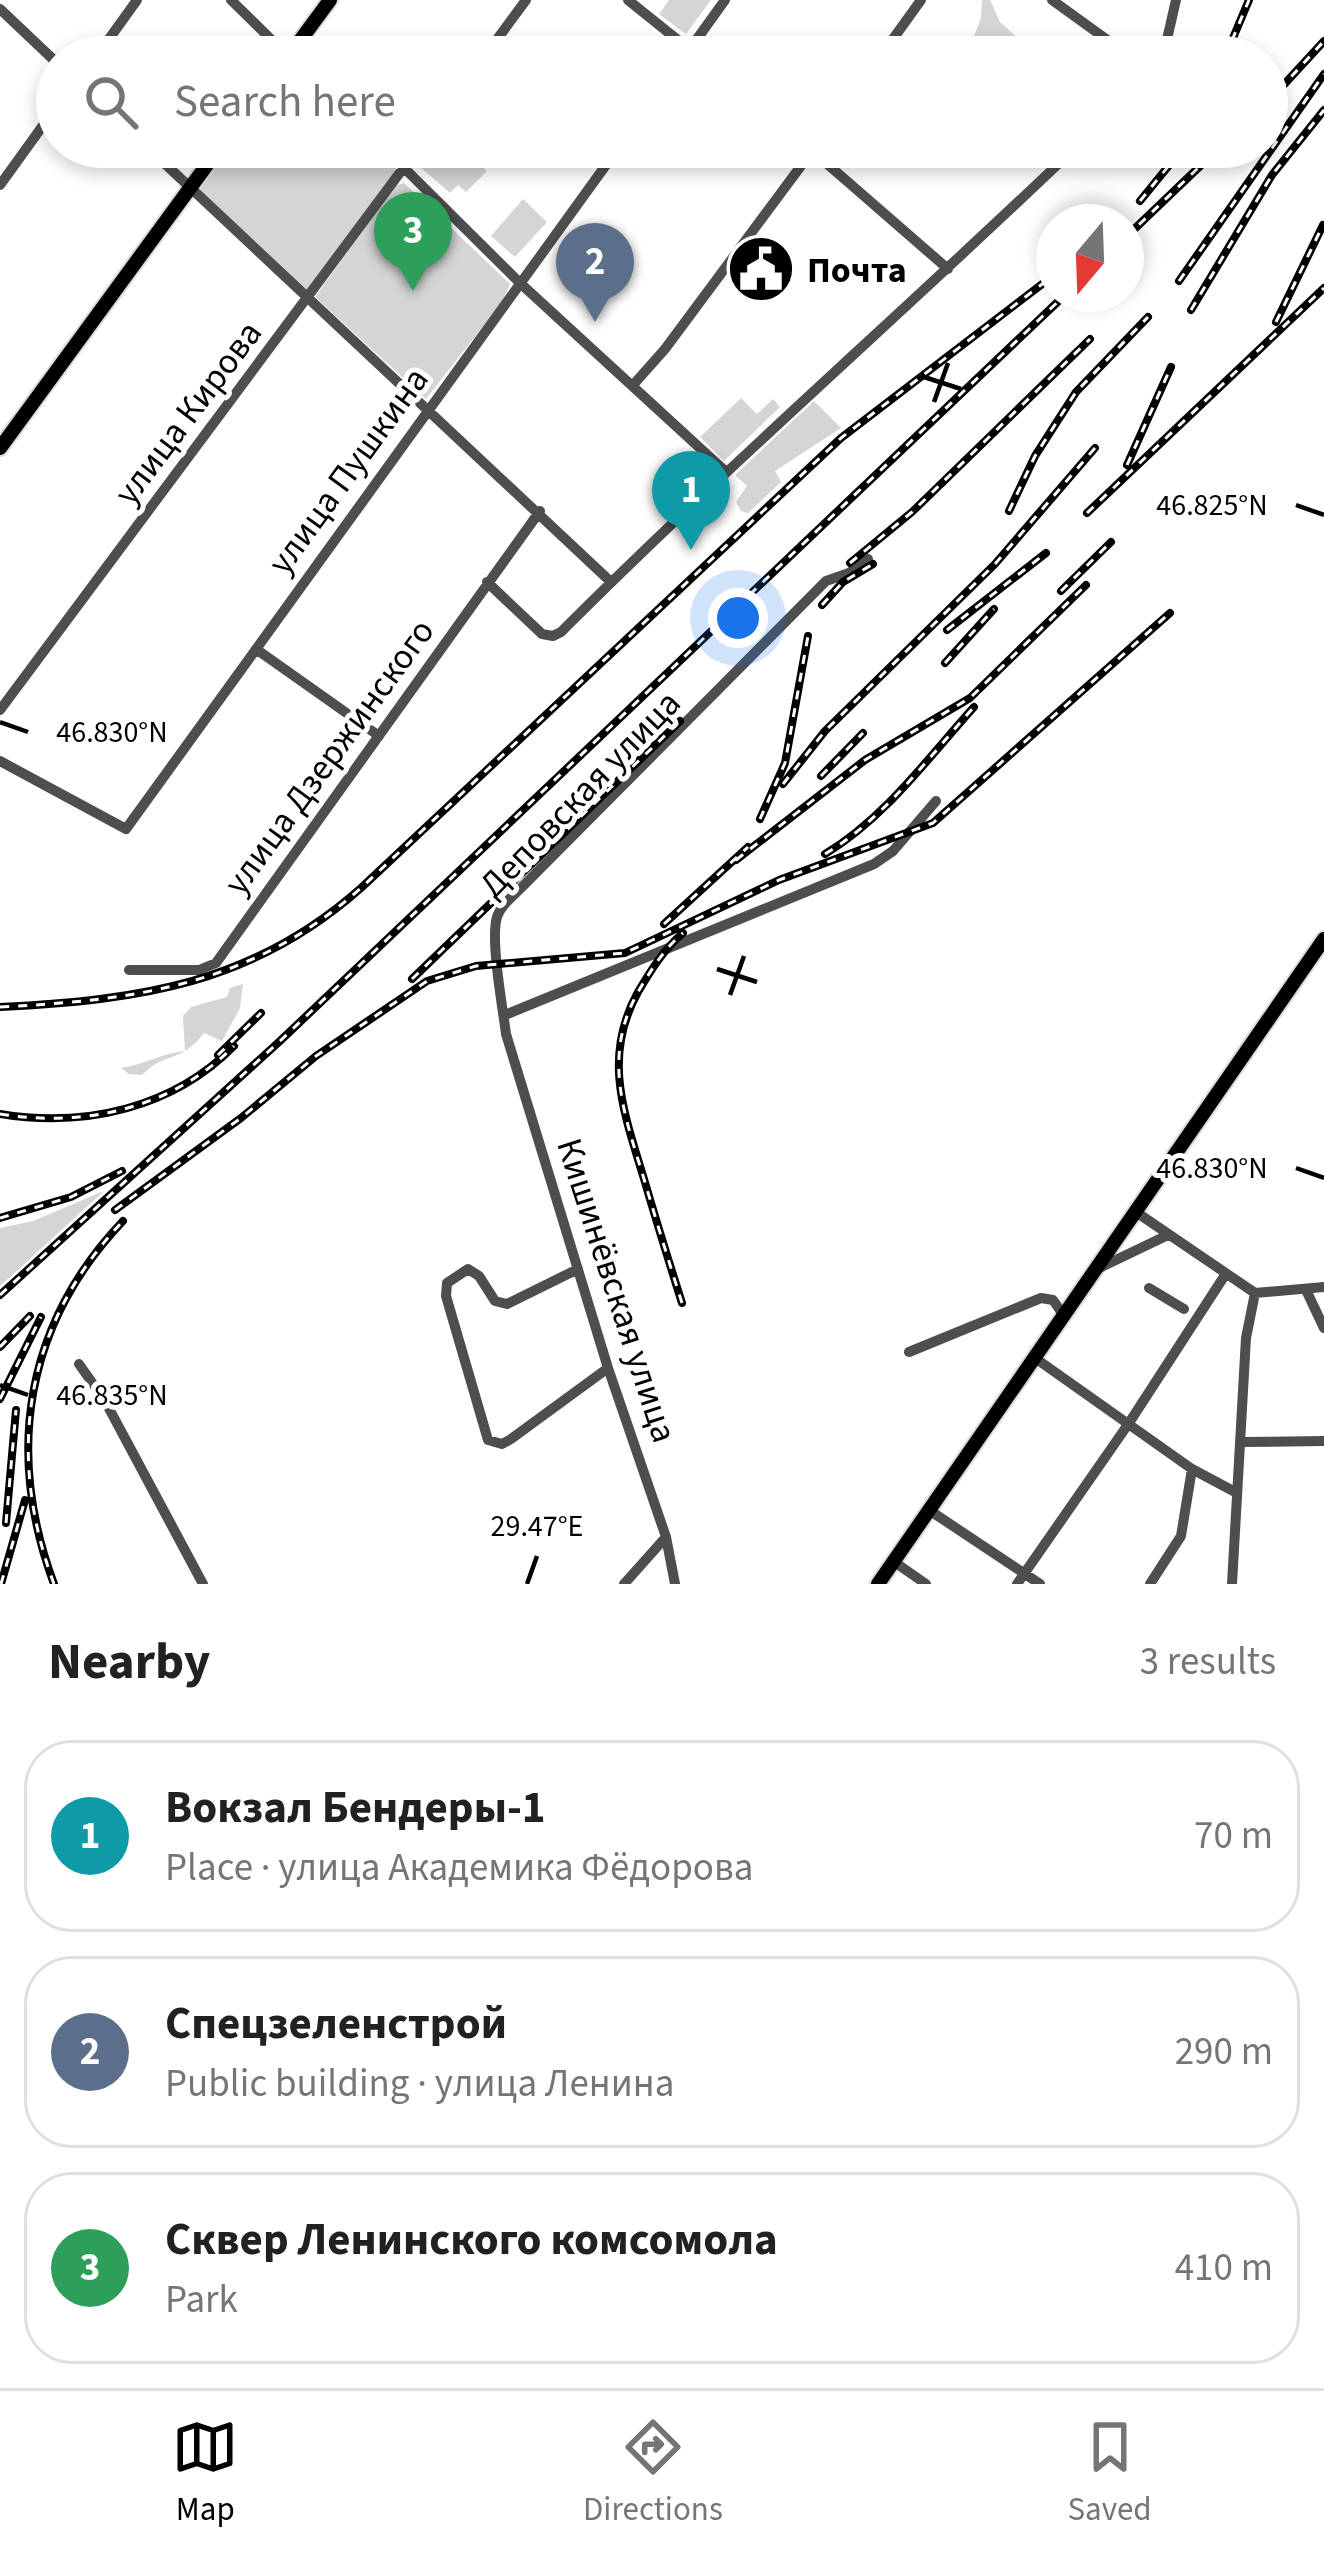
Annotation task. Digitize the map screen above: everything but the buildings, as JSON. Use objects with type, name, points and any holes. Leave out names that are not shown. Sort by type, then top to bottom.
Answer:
[{"type":"main road","points":[[304,36],[330,0]]},
{"type":"main road","points":[[0,448],[204,168]]},
{"type":"main road","points":[[878,1584],[1324,939]]},
{"type":"street","points":[[111,36],[137,0]]},
{"type":"street","points":[[231,0],[268,36]]},
{"type":"street","points":[[499,36],[526,0]]},
{"type":"street","points":[[628,0],[670,36]]},
{"type":"street","points":[[702,36],[724,0]]},
{"type":"street","points":[[895,36],[921,0]]},
{"type":"street","points":[[1052,0],[1102,36]]},
{"type":"street","points":[[1167,36],[1176,0]]},
{"type":"street","points":[[0,9],[36,42]]},
{"type":"street","points":[[0,185],[36,135]]},
{"type":"street","points":[[169,168],[611,582]]},
{"type":"street","name":"улица Кирова","points":[[0,710],[403,168]]},
{"type":"street","points":[[405,168],[520,283],[725,471]]},
{"type":"street","name":"улица Пушкина","points":[[0,760],[126,829],[604,168]]},
{"type":"street","points":[[633,385],[665,349],[797,168]]},
{"type":"street","points":[[834,168],[948,269]]},
{"type":"street","points":[[487,582],[537,630],[553,636],[562,632],[725,471],[1054,168]]},
{"type":"street","name":"улица Дзержинского","points":[[129,970],[199,970],[216,963],[539,511]]},
{"type":"street","name":"Деповская улица","points":[[506,1015],[498,988],[495,923],[502,908],[826,581],[868,559]]},
{"type":"street","points":[[256,649],[379,736]]},
{"type":"street","points":[[506,1015],[884,859],[936,801]]},
{"type":"street","name":"Кишинёвская улица","points":[[506,1015],[506,1034],[608,1368],[666,1537],[675,1584]]},
{"type":"street","points":[[1136,1212],[1256,1293],[1324,1287]]},
{"type":"street","points":[[1096,1269],[1168,1234]]},
{"type":"street","points":[[578,1269],[507,1304],[495,1301],[479,1276],[468,1269],[451,1277],[446,1296],[488,1440],[502,1444],[511,1439],[608,1368]]},
{"type":"street","points":[[1021,1579],[1225,1275]]},
{"type":"street","points":[[1149,1288],[1184,1309]]},
{"type":"street","points":[[1306,1290],[1324,1328]]},
{"type":"street","points":[[1232,1584],[1248,1323],[1256,1293]]},
{"type":"street","points":[[909,1352],[1041,1298],[1052,1300],[1064,1316]]},
{"type":"street","points":[[1035,1358],[1192,1469],[1238,1493]]},
{"type":"street","points":[[80,1364],[203,1584]]},
{"type":"street","points":[[1241,1442],[1324,1441]]},
{"type":"street","points":[[1150,1584],[1181,1536],[1192,1469]]},
{"type":"street","points":[[929,1510],[1021,1579],[1040,1584]]},
{"type":"street","points":[[624,1584],[666,1537]]},
{"type":"street","points":[[893,1561],[926,1584]]},
{"type":"shaded area","points":[[669,0],[711,0],[686,34],[659,14]]},
{"type":"shaded area","points":[[982,0],[990,0],[1000,22],[1016,36],[974,36]]},
{"type":"shaded area","points":[[215,168],[395,168],[396,179],[309,299],[195,192]]},
{"type":"shaded area","points":[[421,168],[487,171],[466,192],[458,185],[450,193]]},
{"type":"shaded area","points":[[404,183],[510,284],[502,302],[426,399],[315,297],[395,186]]},
{"type":"shaded area","points":[[523,199],[547,222],[515,257],[491,236]]},
{"type":"shaded area","points":[[741,398],[757,414],[773,399],[780,407],[724,461],[700,437]]},
{"type":"shaded area","points":[[814,401],[841,428],[775,471],[781,482],[748,513],[741,511],[736,502],[747,486],[735,475]]},
{"type":"shaded area","points":[[243,984],[240,1008],[222,1041],[204,1033],[185,1051],[183,1016],[191,1007],[227,997],[230,988]]},
{"type":"shaded area","points":[[184,1051],[142,1075],[121,1068],[168,1054]]},
{"type":"shaded area","points":[[104,1191],[0,1286],[0,1228],[33,1221]]},
{"type":"railway","points":[[1234,36],[1249,0]]},
{"type":"railway","points":[[1288,80],[1324,41]]},
{"type":"railway","points":[[1288,125],[1324,74]]},
{"type":"railway","points":[[1288,155],[1324,110]]},
{"type":"railway","points":[[1140,201],[1167,168]]},
{"type":"railway","points":[[1144,220],[1198,168]]},
{"type":"railway","points":[[1179,281],[1258,168]]},
{"type":"railway","points":[[1191,310],[1278,168]]},
{"type":"railway","points":[[1276,322],[1323,225]]},
{"type":"railway","points":[[1087,513],[1324,288]]},
{"type":"railway","points":[[0,1007],[100,999],[192,981],[279,946],[320,920],[361,888],[841,438],[1036,289]]},
{"type":"railway","points":[[0,1295],[280,1041],[1047,312]]},
{"type":"railway","points":[[1009,511],[1035,456],[1076,392],[1148,317]]},
{"type":"railway","points":[[850,563],[912,512],[1090,339]]},
{"type":"railway","points":[[1127,465],[1171,367]]},
{"type":"railway","points":[[783,784],[825,731],[995,564],[1095,448]]},
{"type":"railway","points":[[1061,591],[1111,542]]},
{"type":"railway","points":[[947,630],[1046,553]]},
{"type":"railway","points":[[822,605],[843,582],[873,564]]},
{"type":"railway","points":[[736,860],[865,760],[970,698],[1086,585]]},
{"type":"railway","points":[[945,663],[994,609]]},
{"type":"railway","points":[[115,1210],[241,1118],[316,1056],[427,981],[476,966],[625,953],[779,880],[933,823],[1170,613]]},
{"type":"railway","points":[[760,819],[785,763],[808,636]]},
{"type":"railway","points":[[825,854],[886,805],[974,707]]},
{"type":"railway","points":[[412,979],[680,721]]},
{"type":"railway","points":[[821,776],[863,733]]},
{"type":"railway","points":[[664,924],[748,847]]},
{"type":"railway","points":[[682,1303],[630,1131],[619,1062],[627,1016],[638,992],[683,933]]},
{"type":"railway","points":[[218,1055],[261,1013]]},
{"type":"railway","points":[[0,1114],[64,1118],[126,1108],[184,1085],[234,1046]]},
{"type":"railway","points":[[0,1218],[71,1197],[122,1171]]},
{"type":"railway","points":[[54,1584],[30,1486],[33,1392],[45,1346],[64,1303],[123,1221]]},
{"type":"railway","points":[[0,1347],[30,1316]]},
{"type":"railway","points":[[0,1399],[41,1317]]},
{"type":"railway","points":[[6,1523],[16,1410]]},
{"type":"railway","points":[[1,1584],[25,1500]]},
{"type":"place","name":"Почта","points":[[761,269]]},
{"type":"place","name":"Сквер Ленинского комсомола","points":[[413,291]]},
{"type":"place","name":"Спецзеленстрой","points":[[595,322]]},
{"type":"place","name":"Вокзал Бендеры-1","points":[[691,550]]}]
